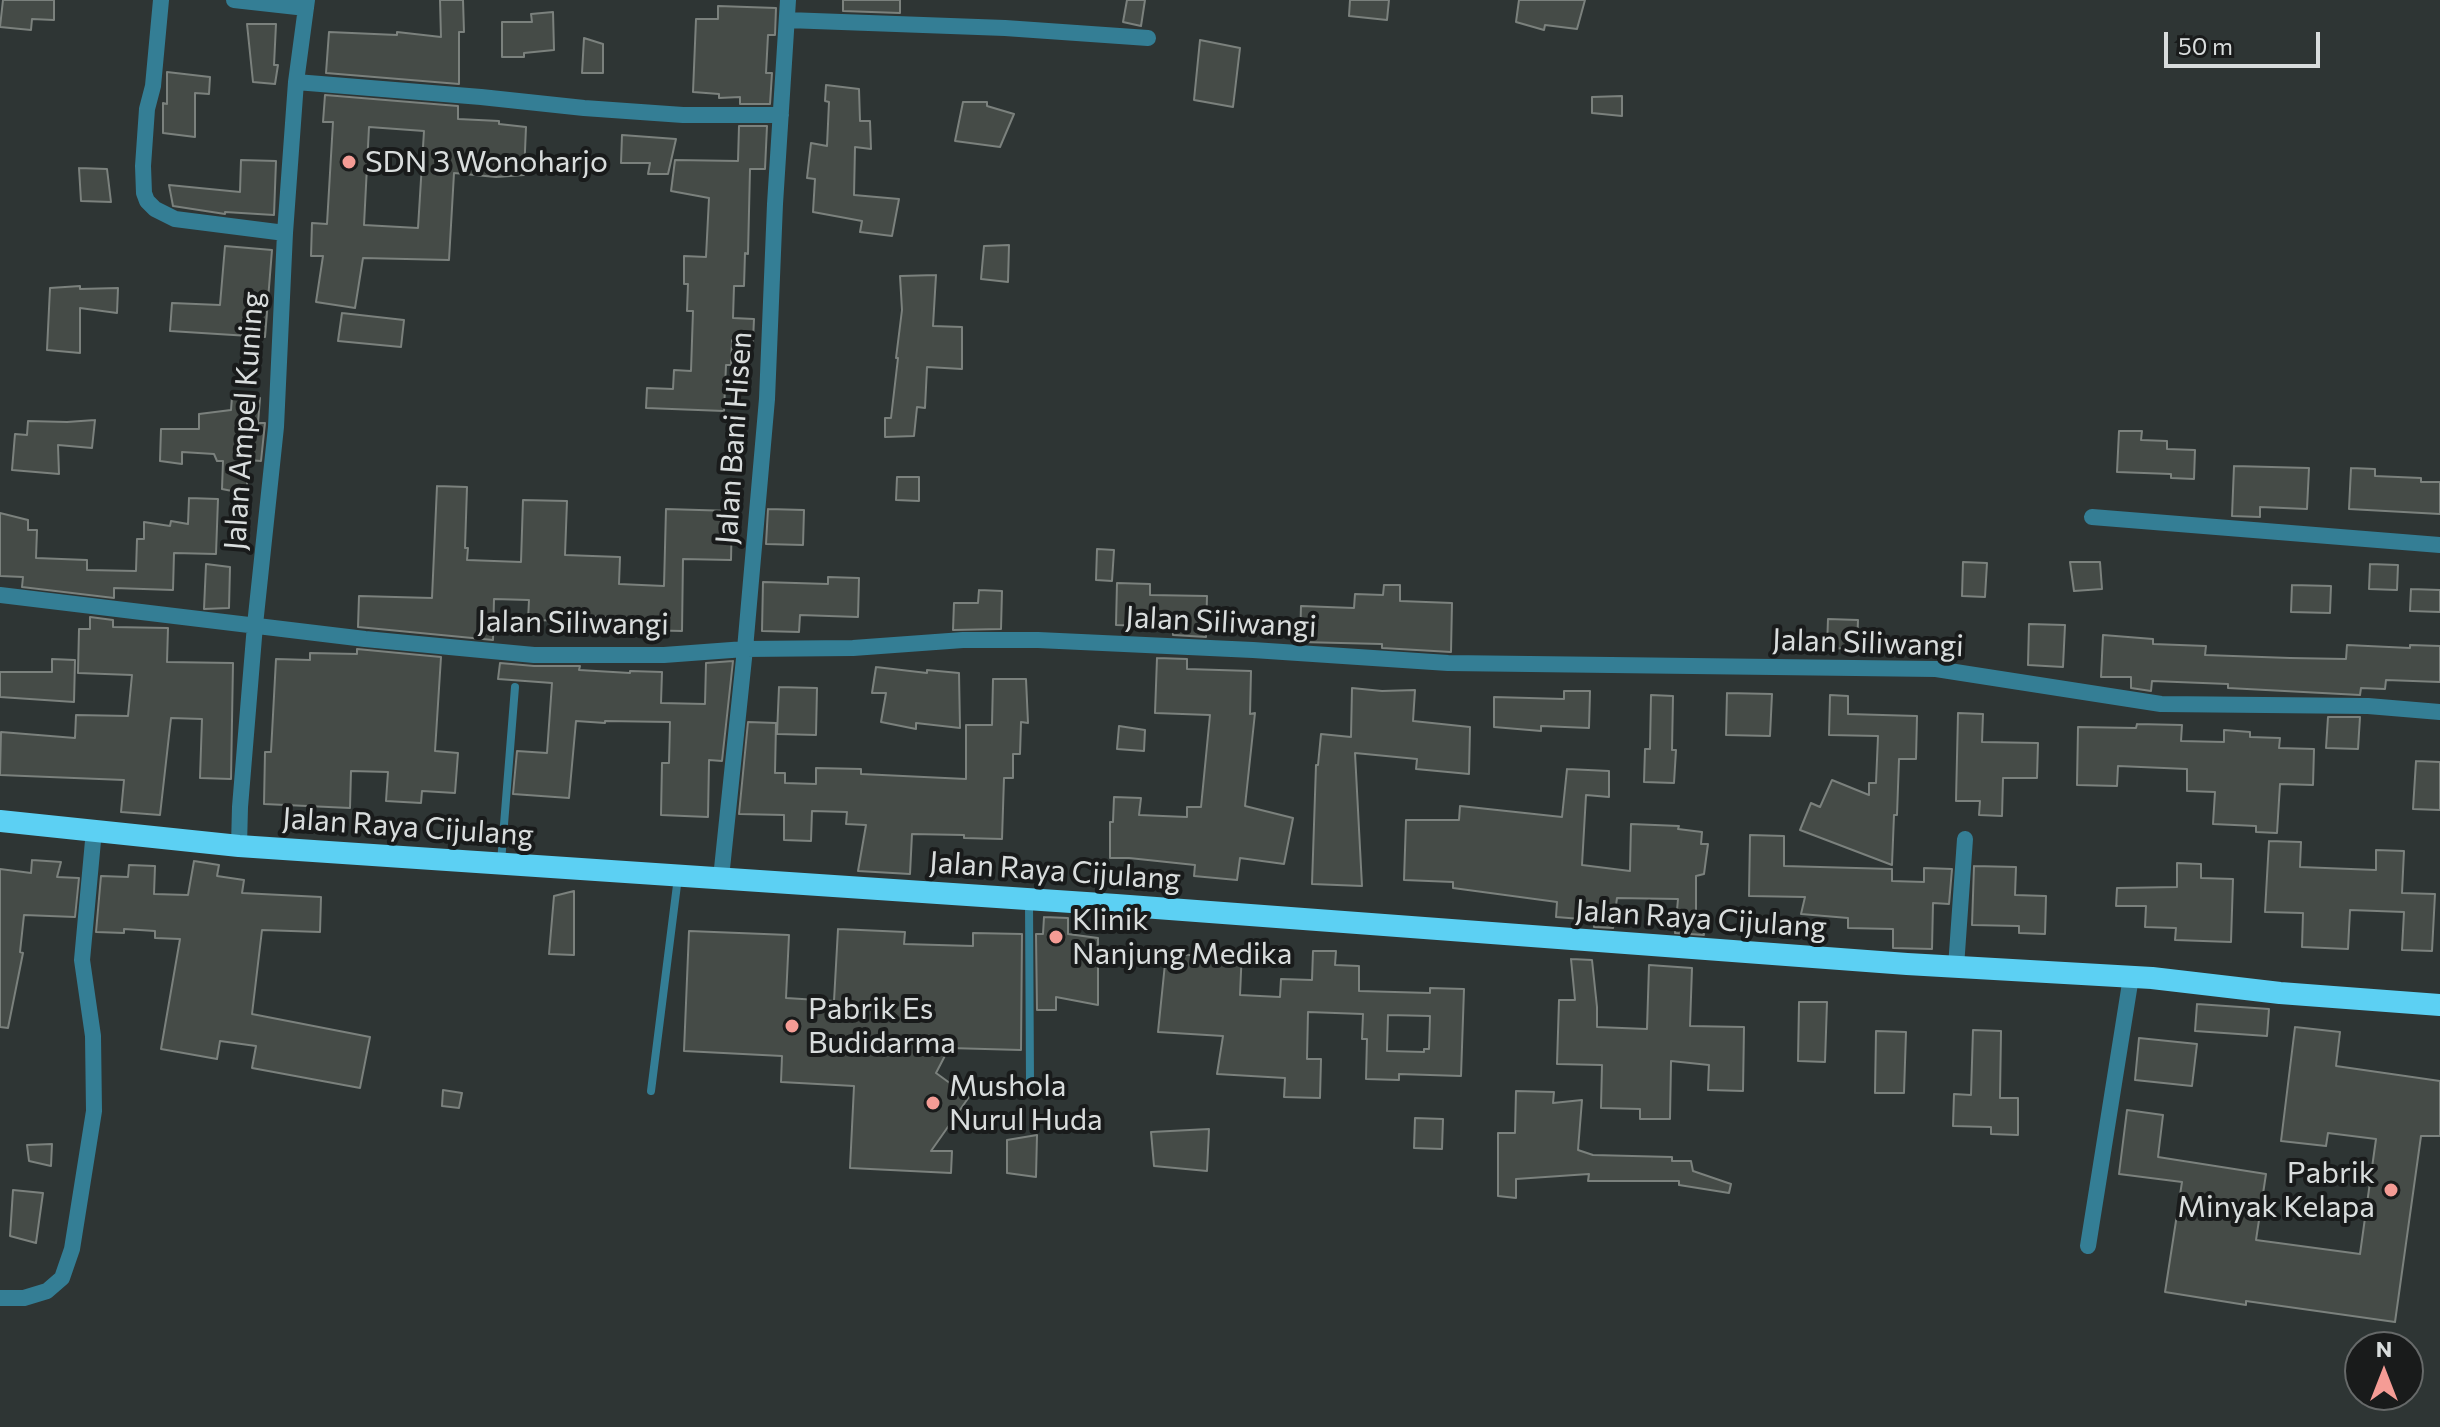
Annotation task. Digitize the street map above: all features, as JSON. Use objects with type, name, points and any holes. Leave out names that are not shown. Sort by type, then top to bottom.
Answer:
[{"type":"highway","name":"Jalan Raya Cijulang","points":[[0,821],[239,846],[2131,977],[2280,993],[2440,1005]]},
{"type":"street","points":[[161,0],[143,166],[147,201],[155,209],[175,219],[285,233]]},
{"type":"street","points":[[234,0],[307,4]]},
{"type":"street","name":"Jalan Bani Hisen","points":[[721,878],[767,399],[788,0]]},
{"type":"street","name":"Jalan Ampel Kuning","points":[[239,846],[255,625],[276,427],[296,82],[307,4]]},
{"type":"street","points":[[787,20],[1005,28],[1148,38]]},
{"type":"street","points":[[296,82],[683,115],[781,115]]},
{"type":"street","points":[[2092,517],[2440,545]]},
{"type":"street","name":"Jalan Siliwangi","points":[[0,595],[420,645],[534,655],[664,655],[745,649],[853,648],[963,640],[1038,640],[1448,663],[1936,669],[2161,704],[2368,706],[2440,712]]},
{"type":"street","points":[[0,1298],[24,1298],[47,1291],[62,1278],[72,1249],[94,1111],[93,1036],[82,960],[94,830]]},
{"type":"street","points":[[1956,967],[1965,839]]},
{"type":"street","points":[[2088,1246],[2131,977]]},
{"type":"lane","points":[[501,863],[515,687]]},
{"type":"lane","points":[[651,1091],[678,875]]},
{"type":"lane","points":[[1029,899],[1030,1082]]},
{"type":"building","points":[[3,0],[54,0],[54,20],[32,19],[31,30],[0,27]]},
{"type":"building","points":[[440,0],[463,0],[464,32],[459,32],[459,84],[326,73],[329,32],[397,35],[397,32],[441,37]]},
{"type":"building","points":[[843,0],[900,0],[900,13],[843,11]]},
{"type":"building","points":[[1127,0],[1145,0],[1141,26],[1123,22]]},
{"type":"building","points":[[1350,0],[1389,0],[1387,20],[1349,16]]},
{"type":"building","points":[[1519,0],[1585,0],[1577,29],[1545,25],[1544,30],[1516,22]]},
{"type":"building","points":[[718,6],[776,8],[775,35],[768,35],[766,73],[772,73],[770,104],[740,104],[740,97],[719,98],[719,94],[693,92],[696,19],[718,19]]},
{"type":"building","points":[[553,12],[554,50],[524,53],[524,57],[502,57],[502,22],[532,22],[531,14]]},
{"type":"building","points":[[247,24],[276,24],[274,65],[278,65],[275,84],[253,82]]},
{"type":"building","points":[[584,38],[603,44],[603,73],[582,73]]},
{"type":"building","points":[[1200,40],[1240,48],[1233,107],[1194,100]]},
{"type":"building","points":[[167,72],[210,77],[209,94],[195,93],[195,137],[163,133]]},
{"type":"building","points":[[826,85],[859,89],[860,121],[870,121],[871,149],[855,147],[854,195],[899,199],[892,236],[860,232],[862,221],[813,212],[815,179],[807,178],[811,143],[827,146],[829,102],[825,101]]},
{"type":"building","points":[[325,95],[458,106],[458,119],[499,121],[499,124],[526,127],[524,175],[496,177],[454,173],[449,260],[363,258],[355,308],[316,302],[323,256],[311,256],[312,223],[327,224],[333,122],[323,122]],"holes":[[[369,127],[424,131],[418,228],[364,225]]]},
{"type":"building","points":[[1622,96],[1622,116],[1592,113],[1592,97]]},
{"type":"building","points":[[963,102],[987,102],[987,106],[1014,114],[1000,147],[955,141]]},
{"type":"building","points":[[739,126],[767,126],[765,169],[750,169],[744,286],[734,286],[733,318],[754,319],[753,341],[732,340],[731,365],[726,365],[724,411],[646,408],[647,388],[673,389],[674,370],[691,371],[693,311],[687,311],[688,284],[684,284],[684,256],[706,257],[709,198],[671,191],[675,160],[738,161]]},
{"type":"building","points":[[622,135],[676,139],[668,174],[648,174],[650,163],[621,163]]},
{"type":"building","points":[[241,160],[276,161],[274,215],[225,214],[173,206],[169,185],[240,192]]},
{"type":"building","points":[[79,168],[107,169],[111,202],[81,201]]},
{"type":"building","points":[[1009,245],[1008,282],[981,279],[984,246]]},
{"type":"building","points":[[225,246],[272,250],[265,337],[170,331],[172,303],[220,305]]},
{"type":"building","points":[[936,275],[933,326],[962,327],[962,369],[927,367],[925,408],[917,407],[914,436],[885,437],[885,418],[891,418],[898,358],[902,310],[900,276]]},
{"type":"building","points":[[80,286],[80,289],[118,288],[117,313],[80,308],[80,353],[47,350],[50,288]]},
{"type":"building","points":[[342,313],[404,320],[401,347],[338,341]]},
{"type":"building","points":[[232,397],[260,398],[258,423],[265,423],[261,461],[247,460],[247,494],[222,489],[223,461],[217,461],[214,454],[182,452],[182,464],[160,461],[161,429],[199,429],[199,414],[231,410]]},
{"type":"building","points":[[95,420],[92,448],[58,445],[59,474],[12,470],[15,434],[27,435],[28,421]]},
{"type":"building","points":[[2119,431],[2142,431],[2141,440],[2167,441],[2167,449],[2195,450],[2194,479],[2171,478],[2171,474],[2117,472]]},
{"type":"building","points":[[2234,466],[2309,468],[2307,509],[2260,507],[2260,517],[2232,516]]},
{"type":"building","points":[[2351,468],[2375,469],[2375,476],[2440,482],[2440,514],[2349,509]]},
{"type":"building","points":[[897,477],[919,477],[919,501],[896,500]]},
{"type":"building","points":[[437,486],[467,487],[467,560],[521,562],[523,500],[567,501],[565,555],[620,557],[619,584],[664,586],[666,509],[732,511],[731,560],[683,559],[682,631],[640,630],[641,618],[577,616],[577,621],[528,620],[529,600],[494,599],[493,640],[358,627],[359,596],[432,598]]},
{"type":"building","points":[[189,498],[218,499],[216,554],[174,553],[173,590],[114,588],[114,598],[22,587],[23,577],[0,576],[0,513],[28,520],[28,530],[37,530],[36,558],[87,560],[87,570],[136,571],[137,539],[144,539],[144,522],[170,526],[171,521],[188,524]]},
{"type":"building","points":[[768,509],[804,510],[803,545],[766,544]]},
{"type":"building","points":[[1097,549],[1114,550],[1112,581],[1096,580]]},
{"type":"building","points":[[1963,562],[1987,563],[1985,597],[1962,596]]},
{"type":"building","points":[[2070,562],[2100,562],[2102,589],[2074,591]]},
{"type":"building","points":[[206,564],[230,567],[229,608],[204,609]]},
{"type":"building","points":[[2370,564],[2398,565],[2397,590],[2369,589]]},
{"type":"building","points":[[828,577],[859,578],[858,617],[800,615],[799,632],[762,631],[763,582],[828,584]]},
{"type":"building","points":[[1117,583],[1150,584],[1150,595],[1207,596],[1206,637],[1173,635],[1173,627],[1116,625]]},
{"type":"building","points":[[1384,585],[1400,585],[1400,601],[1452,603],[1451,652],[1382,648],[1382,644],[1300,642],[1301,606],[1354,608],[1355,594],[1383,595]]},
{"type":"building","points":[[2292,585],[2331,586],[2330,613],[2291,612]]},
{"type":"building","points":[[2411,589],[2440,590],[2440,612],[2410,611]]},
{"type":"building","points":[[979,590],[1002,591],[1001,629],[953,630],[954,603],[978,603]]},
{"type":"building","points":[[90,617],[113,620],[113,627],[168,628],[167,662],[233,663],[231,779],[200,778],[202,719],[171,718],[160,815],[121,812],[124,780],[0,775],[1,732],[75,738],[76,715],[128,716],[132,675],[78,673],[79,629],[90,629]]},
{"type":"building","points":[[1828,619],[1858,620],[1857,649],[1827,648]]},
{"type":"building","points":[[2029,624],[2065,625],[2063,667],[2028,665]]},
{"type":"building","points":[[2103,635],[2153,639],[2153,644],[2206,646],[2205,655],[2290,658],[2346,659],[2347,645],[2440,646],[2440,682],[2386,680],[2385,689],[2361,688],[2360,695],[2152,681],[2151,691],[2131,688],[2131,677],[2101,677]]},
{"type":"building","points":[[357,649],[441,657],[435,751],[458,753],[455,793],[422,791],[421,803],[386,801],[388,772],[351,771],[350,808],[264,804],[265,752],[271,752],[276,659],[310,660],[310,653],[357,654]]},
{"type":"building","points":[[1157,658],[1187,659],[1187,669],[1251,671],[1250,714],[1255,713],[1245,806],[1293,818],[1284,864],[1240,858],[1237,880],[1194,876],[1195,865],[1110,858],[1114,797],[1141,798],[1139,815],[1187,817],[1187,807],[1201,807],[1210,715],[1155,713]]},
{"type":"building","points":[[52,659],[75,660],[74,702],[0,697],[0,672],[52,672]]},
{"type":"building","points":[[733,661],[722,761],[709,760],[708,817],[661,815],[662,763],[669,763],[670,722],[576,721],[569,798],[513,794],[517,751],[547,753],[552,683],[498,679],[500,663],[580,666],[579,670],[630,673],[662,672],[661,703],[705,704],[706,663]]},
{"type":"building","points":[[876,667],[959,673],[960,728],[916,723],[916,729],[881,722],[886,693],[872,693]]},
{"type":"building","points":[[993,679],[1026,679],[1028,723],[1021,722],[1020,754],[1013,754],[1013,778],[1004,778],[1002,839],[912,834],[910,874],[858,871],[866,825],[846,824],[847,812],[812,811],[811,841],[784,840],[784,815],[739,814],[748,722],[776,723],[775,773],[785,773],[785,783],[816,784],[816,768],[861,769],[861,774],[966,779],[966,725],[992,725]]},
{"type":"building","points":[[779,687],[817,688],[816,735],[777,734]]},
{"type":"building","points":[[1352,688],[1415,690],[1413,721],[1470,727],[1469,774],[1416,769],[1417,759],[1355,753],[1362,886],[1312,884],[1316,765],[1321,734],[1351,737]]},
{"type":"building","points":[[1564,691],[1590,691],[1589,728],[1541,726],[1541,731],[1494,727],[1494,697],[1564,699]]},
{"type":"building","points":[[1727,693],[1772,694],[1770,736],[1726,735]]},
{"type":"building","points":[[1651,695],[1673,696],[1674,783],[1644,782],[1645,749],[1650,749]]},
{"type":"building","points":[[1830,695],[1848,696],[1848,714],[1917,716],[1916,759],[1899,759],[1892,865],[1800,830],[1811,803],[1820,807],[1832,780],[1869,795],[1869,783],[1876,783],[1878,736],[1829,735]]},
{"type":"building","points":[[1958,713],[1983,714],[1982,742],[2038,743],[2037,778],[2003,778],[2002,816],[1979,815],[1980,801],[1956,801]]},
{"type":"building","points":[[2328,717],[2360,717],[2358,749],[2326,748]]},
{"type":"building","points":[[2137,724],[2182,725],[2181,741],[2224,742],[2224,730],[2250,732],[2250,737],[2280,738],[2279,748],[2314,749],[2313,785],[2280,784],[2277,833],[2256,832],[2256,826],[2213,824],[2215,792],[2187,791],[2187,769],[2118,766],[2117,786],[2077,785],[2078,727],[2136,728]]},
{"type":"building","points":[[1119,726],[1145,730],[1144,751],[1117,749]]},
{"type":"building","points":[[2416,761],[2440,762],[2440,810],[2413,809]]},
{"type":"building","points":[[1567,769],[1609,771],[1609,797],[1586,795],[1582,865],[1630,871],[1631,824],[1679,826],[1678,829],[1702,832],[1701,844],[1708,844],[1704,874],[1696,876],[1696,917],[1701,917],[1704,935],[1675,933],[1678,899],[1617,898],[1613,928],[1594,927],[1594,920],[1556,917],[1557,902],[1453,888],[1453,882],[1404,880],[1406,820],[1459,820],[1460,806],[1562,817]]},
{"type":"building","points":[[1750,835],[1784,836],[1784,866],[1892,869],[1892,881],[1924,882],[1924,868],[1952,869],[1949,904],[1933,903],[1932,949],[1893,948],[1893,929],[1848,928],[1848,918],[1801,914],[1805,897],[1749,896]]},
{"type":"building","points":[[2269,841],[2301,842],[2300,867],[2376,870],[2376,850],[2404,851],[2402,893],[2435,894],[2432,951],[2402,950],[2404,912],[2350,910],[2348,949],[2302,947],[2303,913],[2265,912]]},
{"type":"building","points":[[32,860],[61,862],[57,877],[79,878],[75,917],[24,915],[20,952],[23,953],[8,1028],[0,1027],[0,869],[31,873]]},
{"type":"building","points":[[194,861],[219,865],[217,876],[244,880],[242,893],[321,897],[320,932],[262,930],[252,1014],[370,1037],[360,1088],[252,1068],[256,1046],[220,1041],[217,1059],[161,1049],[180,939],[155,938],[155,931],[124,929],[124,933],[96,932],[101,876],[128,877],[129,865],[155,866],[154,894],[188,895]]},
{"type":"building","points":[[2177,863],[2201,864],[2201,878],[2233,879],[2231,942],[2175,940],[2176,928],[2145,927],[2146,906],[2116,906],[2117,888],[2177,887]]},
{"type":"building","points":[[1974,866],[2016,867],[2015,895],[2046,896],[2045,934],[2019,933],[2019,926],[1972,925]]},
{"type":"building","points":[[574,891],[574,955],[549,954],[554,896]]},
{"type":"building","points":[[1044,917],[1068,918],[1068,934],[1098,938],[1098,1005],[1056,997],[1056,1010],[1037,1010],[1036,934],[1043,934]]},
{"type":"building","name":"Pabrik Es Budidarma","points":[[838,929],[905,932],[904,944],[973,946],[973,933],[1022,934],[1021,1050],[949,1048],[936,1073],[969,1097],[931,1151],[952,1151],[951,1173],[850,1168],[854,1086],[781,1082],[782,1056],[684,1051],[689,931],[789,935],[786,998],[834,1001]]},
{"type":"building","points":[[1214,949],[1242,949],[1240,995],[1280,997],[1281,979],[1312,980],[1313,951],[1336,951],[1335,965],[1359,966],[1359,991],[1430,993],[1430,988],[1464,989],[1461,1076],[1399,1074],[1399,1080],[1366,1079],[1367,1039],[1362,1039],[1363,1014],[1308,1012],[1307,1059],[1321,1059],[1320,1098],[1284,1097],[1285,1078],[1217,1074],[1223,1036],[1158,1032],[1166,954],[1214,956]],"holes":[[[1388,1015],[1430,1016],[1429,1049],[1424,1049],[1424,1052],[1387,1051]]]},
{"type":"building","points":[[1571,959],[1592,960],[1597,1027],[1647,1029],[1649,965],[1692,968],[1690,1026],[1744,1027],[1743,1091],[1708,1090],[1709,1065],[1671,1061],[1670,1119],[1640,1119],[1640,1109],[1601,1108],[1602,1065],[1557,1064],[1559,1000],[1575,1000]]},
{"type":"building","points":[[1799,1002],[1827,1002],[1825,1062],[1798,1061]]},
{"type":"building","points":[[2197,1004],[2269,1009],[2267,1036],[2195,1031]]},
{"type":"building","points":[[2295,1027],[2340,1032],[2336,1066],[2440,1081],[2440,1136],[2421,1136],[2395,1322],[2246,1301],[2246,1305],[2165,1292],[2182,1182],[2119,1174],[2127,1110],[2163,1115],[2158,1157],[2266,1174],[2256,1240],[2360,1254],[2376,1139],[2328,1133],[2326,1146],[2281,1141]]},
{"type":"building","points":[[1973,1030],[2001,1031],[2000,1098],[2018,1098],[2018,1135],[1991,1134],[1991,1127],[1953,1126],[1954,1094],[1971,1095]]},
{"type":"building","points":[[1876,1031],[1906,1032],[1904,1093],[1875,1093]]},
{"type":"building","points":[[2139,1038],[2197,1044],[2192,1086],[2135,1080]]},
{"type":"building","points":[[443,1090],[462,1093],[459,1108],[442,1106]]},
{"type":"building","points":[[1516,1091],[1554,1092],[1553,1103],[1582,1100],[1578,1150],[1593,1155],[1672,1157],[1672,1161],[1691,1161],[1693,1171],[1731,1184],[1729,1193],[1679,1185],[1679,1181],[1588,1181],[1589,1174],[1516,1179],[1516,1198],[1498,1196],[1498,1133],[1515,1133]]},
{"type":"building","points":[[1415,1118],[1443,1119],[1442,1149],[1414,1148]]},
{"type":"building","points":[[1209,1129],[1207,1171],[1154,1166],[1151,1132]]},
{"type":"building","points":[[1037,1135],[1036,1177],[1007,1173],[1007,1140]]},
{"type":"building","points":[[52,1144],[51,1166],[29,1161],[27,1145]]},
{"type":"building","points":[[13,1190],[43,1193],[36,1243],[10,1236]]},
{"type":"place","name":"SDN 3 Wonoharjo","points":[[349,162]]},
{"type":"place","name":"Klinik Nanjung Medika","points":[[1056,937]]},
{"type":"place","name":"Pabrik Es Budidarma","points":[[792,1026]]},
{"type":"place","name":"Mushola Nurul Huda","points":[[933,1103]]},
{"type":"place","name":"Pabrik Minyak Kelapa","points":[[2391,1190]]}]
